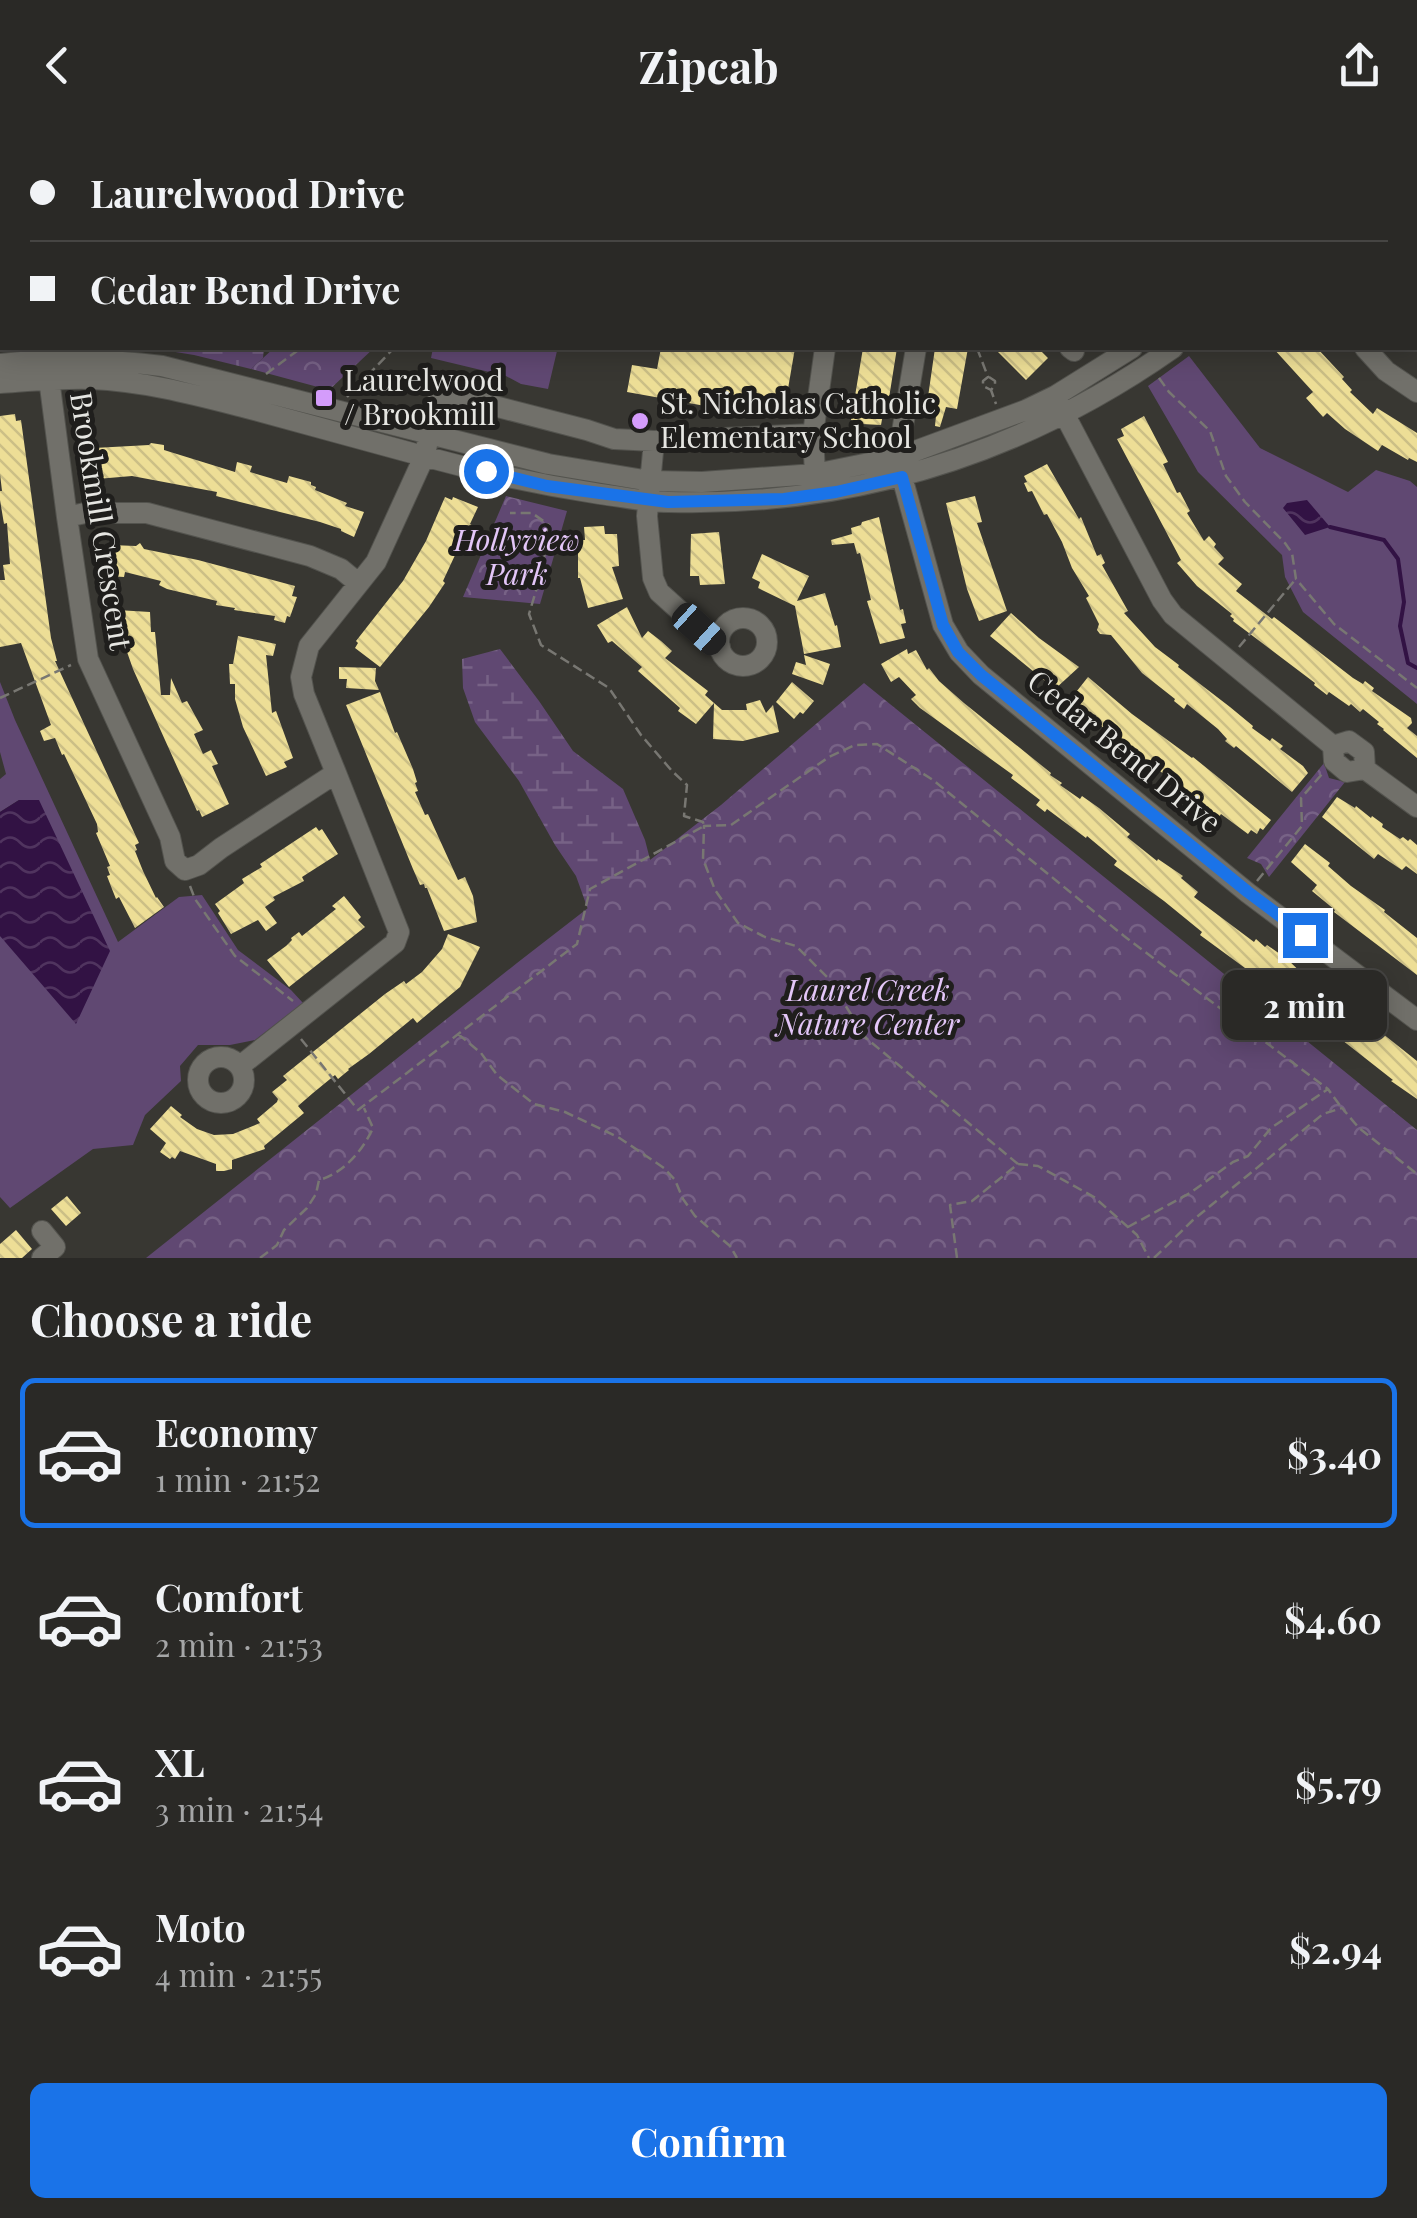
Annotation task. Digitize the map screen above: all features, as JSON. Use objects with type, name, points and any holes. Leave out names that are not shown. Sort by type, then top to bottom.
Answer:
[{"type":"street","points":[[815,474],[813,434],[824,350]]},
{"type":"street","points":[[900,467],[916,350]]},
{"type":"street","points":[[1060,405],[1129,350]]},
{"type":"street","points":[[0,364],[116,360],[162,366],[649,491],[668,502],[784,499],[836,492],[994,424],[1060,405],[1147,366],[1170,350]]},
{"type":"street","points":[[1367,350],[1386,371],[1417,392]]},
{"type":"street","points":[[0,383],[47,362],[93,379],[187,393],[547,486],[649,491],[702,482],[900,467]]},
{"type":"street","name":"Brookmill Crescent","points":[[47,362],[88,659],[170,837],[175,860],[186,870]]},
{"type":"street","points":[[240,1066],[395,943],[399,932],[304,694],[302,677],[310,646],[376,562],[424,456],[439,396],[448,394],[614,439],[654,441],[813,434]]},
{"type":"street","points":[[1060,405],[1162,600],[1185,626],[1334,754],[1349,741],[1364,752],[1365,769],[1417,807]]},
{"type":"street","points":[[654,441],[648,516],[653,578],[659,592],[720,647]]},
{"type":"street","name":"Cedar Bend Drive","points":[[900,467],[936,606],[958,652],[981,675],[1248,892],[1417,1020]]},
{"type":"street","points":[[66,517],[85,513],[147,514],[310,556],[358,583]]},
{"type":"street","points":[[186,870],[199,866],[336,773]]},
{"type":"street","points":[[42,1232],[55,1247],[42,1258]]},
{"type":"path","points":[[266,378],[273,367],[297,350]]},
{"type":"path","points":[[346,398],[392,350]]},
{"type":"path","points":[[978,350],[988,377],[994,381],[991,390]]},
{"type":"path","points":[[1158,375],[1168,392],[1210,431],[1226,476],[1245,502],[1286,543],[1292,553],[1296,579],[1334,624],[1417,688]]},
{"type":"path","points":[[988,377],[983,386],[991,390],[998,410]]},
{"type":"path","points":[[510,513],[532,513],[549,525],[542,571],[529,614],[541,645],[608,688],[642,735],[687,785],[684,816],[703,822],[704,859],[715,890],[738,923],[764,937],[796,946],[828,978],[866,1038],[1018,1164],[1038,1166],[1094,1197],[1137,1235],[1148,1258]]},
{"type":"path","points":[[1229,661],[1296,579]]},
{"type":"path","points":[[1,697],[74,664]]},
{"type":"path","points":[[186,870],[195,899],[235,956],[289,997],[298,1020],[358,1110],[577,944],[590,889],[704,826],[730,825],[855,744],[877,744],[933,780],[1124,936],[1328,1089],[1359,1128],[1417,1174]]},
{"type":"path","points":[[1248,892],[1302,826],[1301,798],[1334,754]]},
{"type":"path","points":[[458,1034],[481,1052],[496,1075],[534,1104],[566,1112],[618,1136],[664,1168],[695,1216],[730,1246],[737,1258]]},
{"type":"path","points":[[1128,1226],[1248,1156],[1271,1128],[1328,1089]]},
{"type":"path","points":[[260,1258],[277,1245],[284,1230],[308,1208],[319,1180],[330,1177],[365,1145],[373,1128],[364,1106]]},
{"type":"path","points":[[1154,1258],[1193,1220],[1323,1114],[1342,1108]]},
{"type":"path","points":[[957,1258],[950,1205],[972,1201],[1018,1164]]},
{"type":"green space","points":[[163,350],[264,350],[263,358],[251,369]]},
{"type":"green space","points":[[272,350],[372,350],[329,390],[251,369]]},
{"type":"green space","points":[[433,350],[557,351],[548,389],[431,358]]},
{"type":"green space","points":[[1189,356],[1260,448],[1348,492],[1376,470],[1417,487],[1417,704],[1303,612],[1285,577],[1282,555],[1198,472],[1148,386]]},
{"type":"green space","name":"Hollyview Park","points":[[506,496],[567,511],[540,604],[463,597]]},
{"type":"green space","points":[[500,649],[573,751],[623,789],[645,840],[660,898],[595,929],[576,876],[519,781],[475,722],[463,688],[462,659]]},
{"type":"green space","points":[[0,682],[118,942],[179,897],[202,895],[238,950],[303,1003],[255,1040],[198,1045],[180,1066],[181,1081],[145,1115],[133,1145],[93,1149],[10,1208],[0,1197],[0,936],[3,937],[19,800],[0,812],[0,779],[6,774],[0,752]]},
{"type":"green space","name":"Laurel Creek Nature Center","points":[[864,683],[1417,1130],[1417,1258],[146,1258],[721,805]]},
{"type":"green space","points":[[1324,763],[1329,778],[1345,782],[1269,877],[1261,864],[1247,858]]},
{"type":"water","points":[[1307,500],[1330,527],[1305,535],[1283,508],[1287,503]]},
{"type":"water","points":[[19,800],[39,800],[110,951],[76,1024],[0,936],[0,812]]},
{"type":"building","points":[[661,350],[795,350],[784,412],[740,404],[739,412],[627,392],[632,365],[657,369]]},
{"type":"building","points":[[863,350],[897,350],[881,425],[851,420]]},
{"type":"building","points":[[935,350],[968,350],[957,409],[946,407],[940,427],[935,426],[937,405],[927,404]]},
{"type":"building","points":[[996,350],[1040,350],[1048,358],[1026,380]]},
{"type":"building","points":[[1275,350],[1319,350],[1344,377],[1350,392],[1373,414],[1377,408],[1417,433],[1417,462],[1382,445],[1378,451],[1327,413],[1323,417],[1306,398],[1313,392]]},
{"type":"building","points":[[15,414],[16,421],[21,420],[55,661],[139,843],[135,851],[143,871],[164,907],[135,928],[119,897],[116,899],[107,876],[110,866],[96,833],[97,824],[64,754],[55,738],[44,741],[40,731],[51,725],[21,643],[0,647],[0,580],[5,580],[3,565],[10,564],[7,523],[4,524],[0,500],[0,416]]},
{"type":"building","points":[[1144,416],[1168,462],[1163,464],[1177,493],[1180,492],[1190,511],[1187,513],[1204,541],[1209,536],[1216,544],[1214,547],[1224,558],[1218,564],[1242,584],[1236,591],[1411,718],[1407,728],[1417,736],[1417,758],[1363,709],[1360,712],[1329,692],[1327,695],[1233,621],[1232,614],[1197,586],[1177,563],[1181,560],[1117,439],[1124,436],[1121,429]]},
{"type":"building","points":[[151,443],[235,472],[237,462],[252,466],[250,472],[287,483],[289,476],[311,482],[315,490],[364,512],[354,537],[320,522],[216,496],[217,492],[132,476],[97,479],[94,448]]},
{"type":"building","points":[[1047,464],[1081,517],[1097,556],[1101,554],[1105,563],[1102,565],[1128,611],[1124,613],[1178,667],[1252,728],[1283,746],[1280,749],[1303,766],[1308,773],[1292,792],[1225,741],[1218,729],[1187,704],[1184,709],[1174,701],[1142,673],[1111,635],[1097,630],[1099,624],[1086,598],[1089,596],[1047,514],[1044,515],[1024,483],[1024,476]]},
{"type":"building","points":[[975,496],[982,522],[977,523],[1007,611],[979,621],[946,503]]},
{"type":"building","points":[[445,497],[478,507],[470,524],[473,526],[460,555],[456,553],[445,583],[380,667],[355,648],[356,641],[403,581]]},
{"type":"building","points":[[879,517],[906,623],[901,624],[905,638],[880,644],[867,601],[871,600],[860,553],[857,554],[854,543],[832,545],[831,540],[852,534],[851,528]]},
{"type":"building","points":[[604,526],[605,534],[617,534],[619,566],[612,567],[623,599],[588,608],[578,578],[578,540],[585,540],[584,527]]},
{"type":"building","points":[[719,532],[725,584],[700,585],[699,576],[690,576],[691,534]]},
{"type":"building","points":[[140,543],[144,549],[295,586],[292,596],[297,597],[290,617],[285,623],[274,620],[275,616],[234,610],[216,605],[217,601],[167,589],[159,585],[161,581],[125,572],[124,577],[108,576],[111,545]]},
{"type":"building","points":[[762,554],[809,576],[797,601],[825,593],[841,647],[804,654],[795,606],[758,588],[760,582],[752,578]]},
{"type":"building","points":[[627,607],[642,638],[648,631],[661,641],[672,651],[665,658],[708,691],[705,695],[714,703],[696,724],[638,671],[642,667],[612,641],[608,643],[597,625]]},
{"type":"building","points":[[117,610],[150,612],[161,695],[170,695],[171,678],[182,703],[187,701],[203,730],[194,734],[203,754],[211,750],[218,764],[212,766],[229,804],[202,817],[197,811],[124,649],[117,627]]},
{"type":"building","points":[[1011,613],[1079,667],[1055,689],[990,636]]},
{"type":"building","points":[[238,636],[276,644],[273,656],[266,655],[272,713],[276,711],[293,758],[284,762],[287,767],[266,776],[243,727],[235,684],[230,684],[229,664],[233,664]]},
{"type":"building","points":[[907,649],[908,654],[916,650],[927,670],[1051,773],[1060,785],[1099,808],[1130,834],[1127,837],[1183,876],[1198,892],[1194,897],[1254,942],[1256,939],[1287,959],[1313,984],[1315,981],[1417,1061],[1417,1099],[1314,1018],[1312,1021],[1295,1008],[1298,1005],[1262,976],[1260,979],[1200,935],[1202,932],[1164,901],[1114,865],[1117,861],[1087,836],[1036,805],[1040,800],[1011,778],[1013,775],[920,708],[911,699],[916,695],[899,677],[891,682],[881,664]]},
{"type":"building","points":[[804,655],[830,664],[823,685],[792,674],[796,662],[806,665]]},
{"type":"building","points":[[339,667],[376,668],[379,690],[346,688],[347,679],[339,679]]},
{"type":"building","points":[[1088,677],[1271,820],[1263,830],[1260,828],[1257,834],[1251,830],[1248,834],[1221,814],[1219,817],[1210,810],[1208,813],[1180,791],[1182,788],[1069,701]]},
{"type":"building","points":[[792,682],[814,701],[794,719],[776,702]]},
{"type":"building","points":[[380,692],[413,769],[418,791],[415,792],[458,880],[465,877],[477,922],[444,931],[427,888],[420,885],[413,869],[346,705]]},
{"type":"building","points":[[760,700],[766,713],[773,705],[779,732],[743,741],[713,739],[714,703],[722,710],[747,710],[746,704]]},
{"type":"building","points":[[1337,797],[1372,816],[1400,839],[1410,839],[1417,845],[1417,874],[1406,866],[1402,870],[1378,854],[1374,859],[1322,817]]},
{"type":"building","points":[[316,827],[322,829],[338,854],[302,877],[304,881],[273,897],[275,900],[265,907],[277,923],[266,931],[258,920],[231,934],[215,904],[262,867],[260,864]]},
{"type":"building","points":[[1305,844],[1417,938],[1417,975],[1312,891],[1317,885],[1291,862]]},
{"type":"building","points":[[344,896],[365,927],[289,987],[267,960],[299,932],[302,936],[336,909],[332,906]]},
{"type":"building","points":[[448,934],[480,947],[460,987],[417,1023],[413,1018],[338,1079],[335,1075],[313,1093],[298,1106],[304,1113],[265,1149],[232,1160],[232,1169],[224,1171],[216,1171],[216,1164],[180,1151],[175,1159],[160,1152],[166,1143],[150,1129],[171,1106],[197,1129],[214,1135],[233,1134],[260,1123],[257,1119],[277,1102],[272,1092],[287,1080],[283,1076],[385,994],[422,972],[442,949]]},
{"type":"building","points":[[67,1196],[81,1213],[66,1226],[51,1209]]},
{"type":"building","points":[[16,1230],[32,1249],[22,1258],[0,1258],[0,1244]]},
{"type":"waterway","points":[[1330,527],[1384,540],[1398,559],[1404,602],[1400,626],[1408,663],[1417,668]]},
{"type":"place","name":"Laurelwood / Brookmill","points":[[324,398]]},
{"type":"place","name":"St. Nicholas Catholic Elementary School","points":[[640,421]]},
{"type":"route","points":[[486,471],[547,486],[668,502],[784,499],[902,477],[936,606],[958,652],[981,675],[1305,935]]}]
